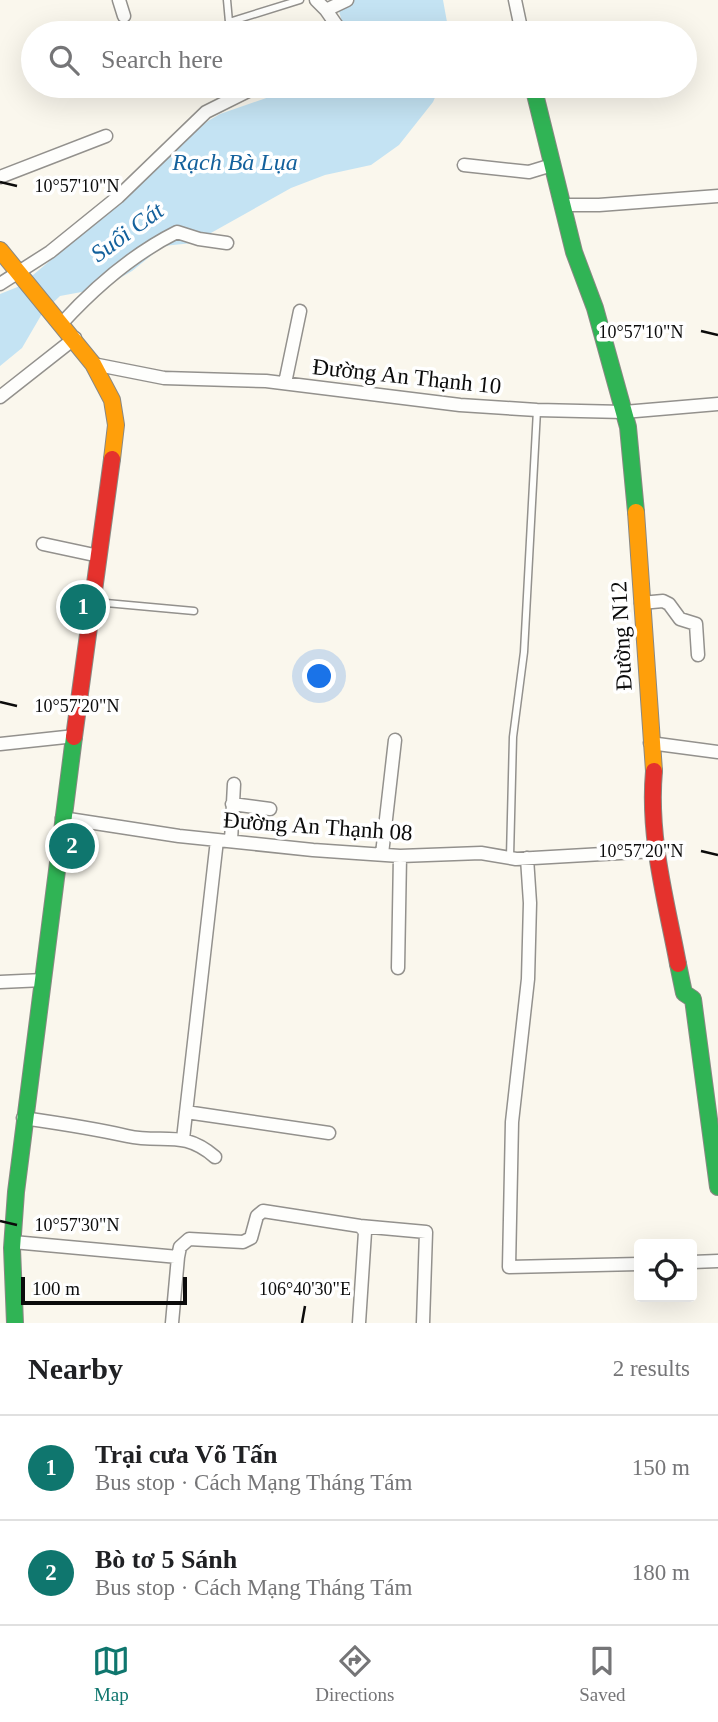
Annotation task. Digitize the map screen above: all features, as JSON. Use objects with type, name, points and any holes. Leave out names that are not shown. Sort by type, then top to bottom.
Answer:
[{"type":"street","points":[[119,0],[124,16]]},
{"type":"street","points":[[316,0],[329,8],[336,21]]},
{"type":"street","points":[[329,8],[347,0]]},
{"type":"street","points":[[515,0],[519,21]]},
{"type":"street","points":[[0,284],[50,251],[118,197],[206,112],[234,98]]},
{"type":"street","name":"Đường N12","points":[[535,98],[544,168],[564,205],[574,252],[593,301],[628,427],[638,531],[653,767],[651,801],[655,851],[684,993],[693,999],[718,1187]]},
{"type":"street","points":[[0,177],[106,136]]},
{"type":"street","points":[[464,165],[544,168]]},
{"type":"street","points":[[564,205],[718,196]]},
{"type":"street","points":[[58,318],[143,251],[177,232],[199,239],[227,243]]},
{"type":"street","points":[[0,250],[93,363],[112,400],[116,425],[62,818],[44,980],[6,1226],[13,1242],[7,1262],[15,1323]]},
{"type":"street","points":[[285,383],[300,311]]},
{"type":"street","points":[[0,397],[75,338]]},
{"type":"street","name":"Đường An Thạnh 10","points":[[93,363],[164,378],[285,383],[460,405],[624,412],[718,404]]},
{"type":"street","points":[[43,544],[99,555]]},
{"type":"street","points":[[641,603],[663,601],[669,604],[680,619],[696,624],[698,655]]},
{"type":"street","points":[[0,744],[75,736]]},
{"type":"street","points":[[382,854],[395,740]]},
{"type":"street","points":[[650,743],[718,752]]},
{"type":"street","points":[[183,1139],[234,784]]},
{"type":"street","points":[[232,804],[270,809]]},
{"type":"street","name":"Đường An Thạnh 08","points":[[62,818],[224,840],[400,856],[481,853],[527,858],[655,851]]},
{"type":"street","points":[[398,968],[400,856]]},
{"type":"street","points":[[527,858],[530,903],[528,979],[512,1122],[509,1267],[634,1264]]},
{"type":"street","points":[[0,982],[44,980]]},
{"type":"street","points":[[186,1112],[329,1133]]},
{"type":"street","points":[[23,1118],[111,1130],[128,1136],[183,1139],[204,1148],[215,1157]]},
{"type":"street","points":[[172,1323],[180,1247],[189,1239],[243,1241],[251,1238],[257,1216],[263,1211],[360,1226],[426,1232],[423,1323]]},
{"type":"street","points":[[359,1323],[365,1232],[360,1226]]},
{"type":"street","points":[[13,1242],[178,1257]]},
{"type":"street","points":[[697,1262],[718,1261]]},
{"type":"lane","points":[[227,0],[229,21]]},
{"type":"lane","points":[[232,21],[300,0]]},
{"type":"lane","points":[[510,858],[513,737],[524,652],[537,410]]},
{"type":"lane","points":[[93,602],[194,611]]},
{"type":"water","points":[[336,0],[443,0],[447,21],[342,21]]},
{"type":"water","name":"Rạch Bà Lụa","points":[[266,98],[435,98],[399,145],[371,165],[325,175],[291,188],[193,243],[163,246],[132,271],[103,288],[60,296],[43,312],[22,348],[0,366],[0,294],[20,286],[110,210],[181,142],[220,114]]},
{"type":"traffic: fast","points":[[536,98],[574,252],[595,308],[628,427],[636,512]]},
{"type":"traffic: fast","points":[[15,1323],[12,1248],[16,1192],[74,737]]},
{"type":"traffic: fast","points":[[678,964],[684,993],[693,999],[718,1187]]},
{"type":"traffic: slow","points":[[0,250],[93,364],[112,400],[116,425],[112,459]]},
{"type":"traffic: slow","points":[[636,512],[654,771]]},
{"type":"traffic: jam","points":[[74,737],[112,459]]},
{"type":"traffic: jam","points":[[654,771],[656,844],[678,964]]},
{"type":"place","name":"Trại cưa Võ Tấn","points":[[83,607]]},
{"type":"place","name":"Bò tơ 5 Sánh","points":[[72,846]]},
{"type":"water label","name":"Suối Cát","points":[[127,232]]}]
